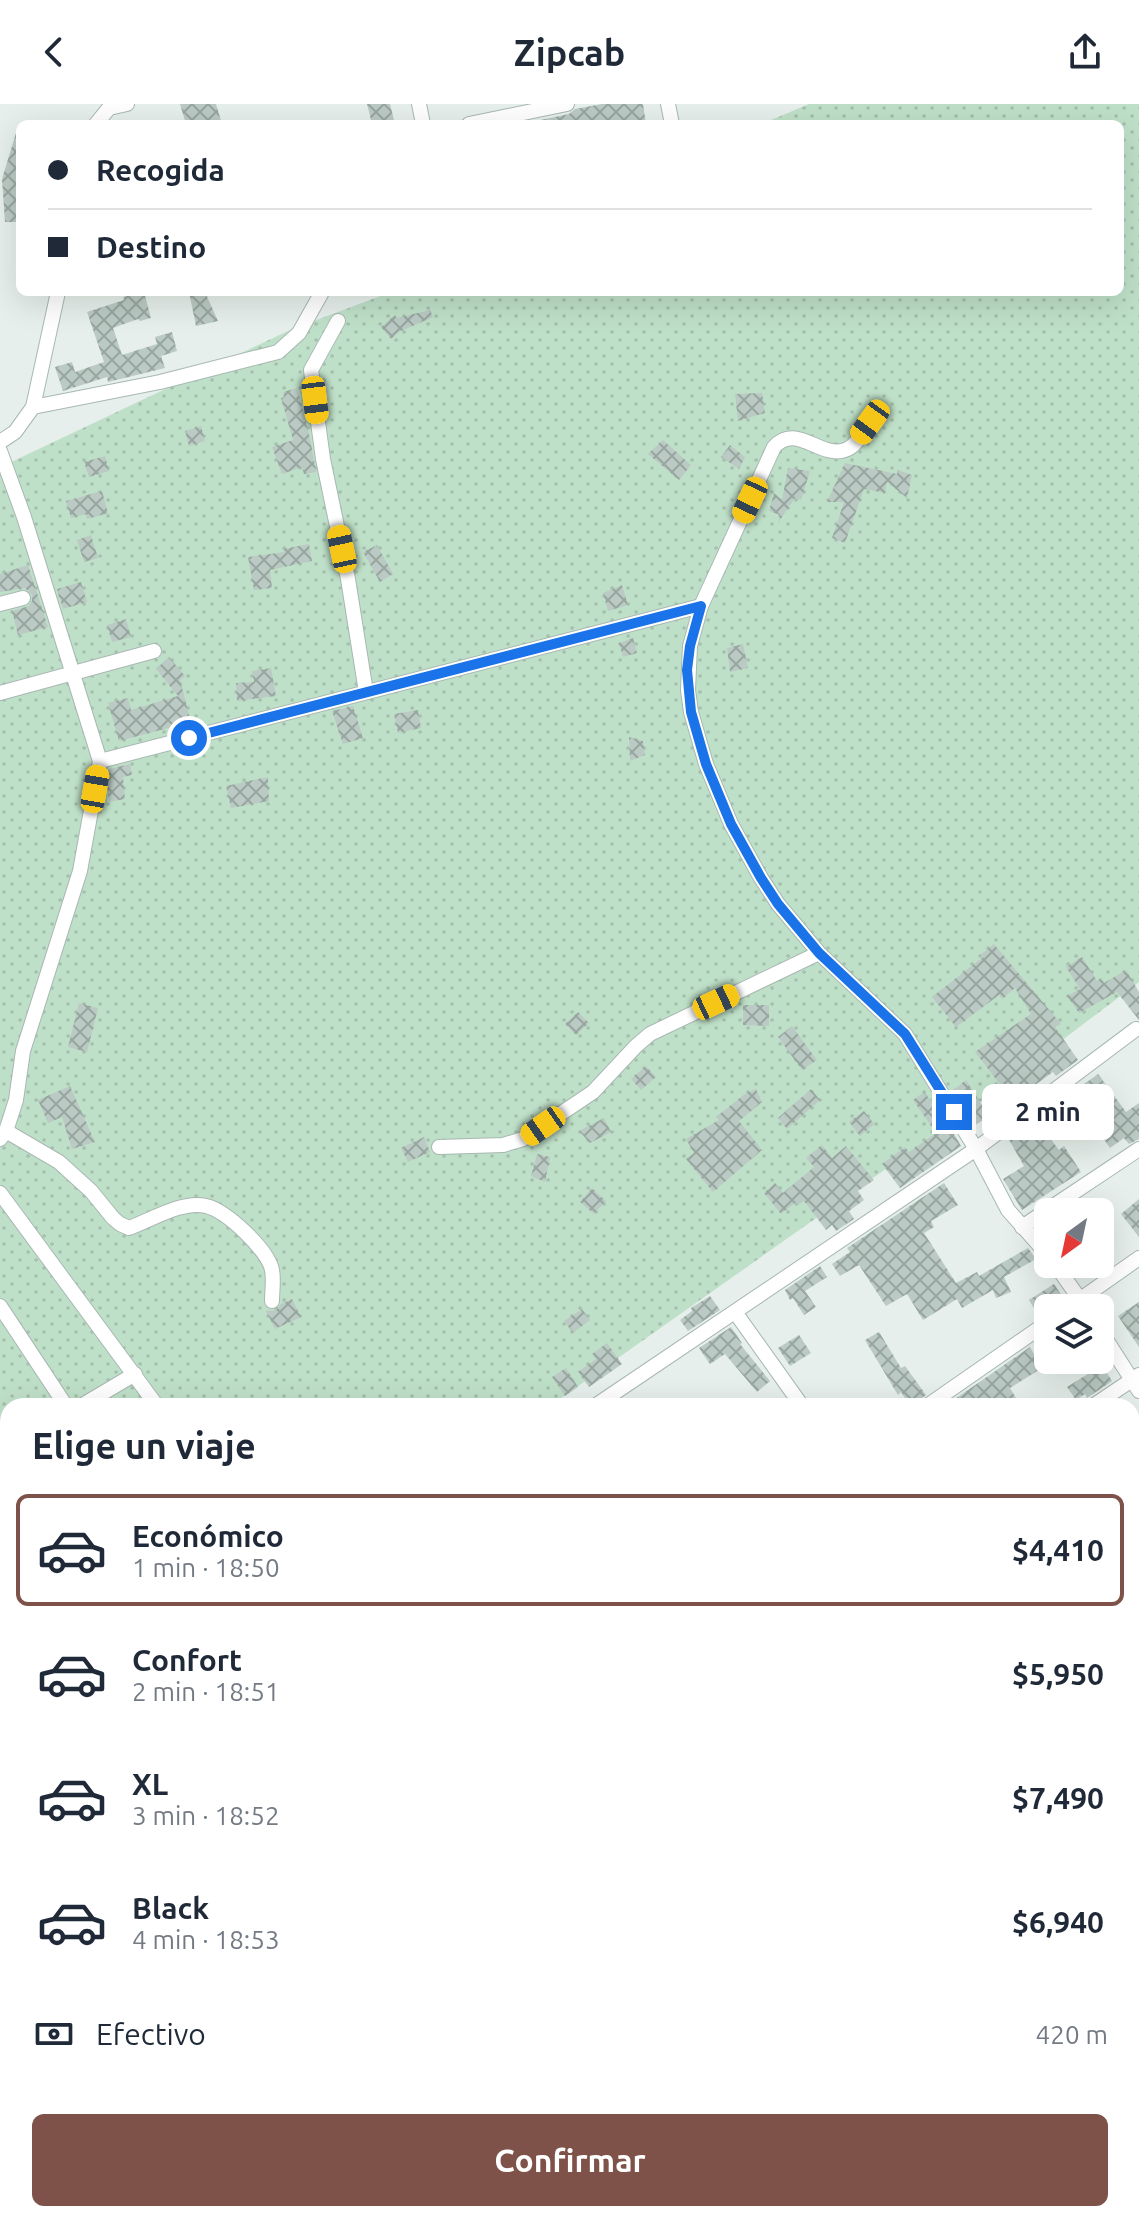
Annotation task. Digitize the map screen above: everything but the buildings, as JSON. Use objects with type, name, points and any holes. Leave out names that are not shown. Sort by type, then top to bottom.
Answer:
[{"type":"street","points":[[99,120],[109,108],[127,104]]},
{"type":"street","points":[[489,120],[567,104]]},
{"type":"street","points":[[0,442],[15,432],[33,407],[58,296]]},
{"type":"street","points":[[33,407],[160,382],[278,352],[299,333],[320,296]]},
{"type":"street","points":[[338,321],[311,370],[323,459],[348,579],[366,692]]},
{"type":"street","points":[[870,422],[845,451],[835,451],[791,437],[781,440],[774,447],[701,606],[687,670],[691,712],[706,764],[731,824],[761,878],[778,904],[819,953],[905,1034],[976,1149],[1008,1210],[1034,1240]]},
{"type":"street","points":[[0,451],[24,517],[100,761],[80,871],[23,1051],[16,1100],[3,1135],[59,1162],[91,1191],[120,1224],[129,1228],[167,1210],[190,1206],[206,1206],[224,1216],[242,1230],[267,1258],[272,1270],[272,1301]]},
{"type":"street","points":[[0,604],[23,598]]},
{"type":"street","points":[[100,761],[701,606]]},
{"type":"street","points":[[0,693],[154,651]]},
{"type":"street","points":[[439,1147],[503,1145],[523,1139],[593,1092],[650,1034],[819,953]]},
{"type":"street","points":[[607,1398],[976,1149],[1136,1029]]},
{"type":"street","points":[[1022,1227],[1139,1149]]},
{"type":"street","points":[[0,1193],[152,1398]]},
{"type":"street","points":[[1095,1294],[1139,1258]]},
{"type":"street","points":[[0,1306],[61,1398]]},
{"type":"street","points":[[735,1312],[796,1398]]},
{"type":"street","points":[[939,1398],[1034,1332]]},
{"type":"street","points":[[1108,1398],[1137,1382],[1114,1350]]},
{"type":"street","points":[[94,1398],[135,1374]]},
{"type":"green space","points":[[809,104],[1139,104],[1139,982],[975,1106],[561,1398],[0,1398],[0,472],[5,465],[290,330],[380,296],[1124,296],[1124,120],[771,120]]},
{"type":"route","points":[[189,738],[701,606],[687,670],[691,712],[706,764],[731,824],[778,904],[819,953],[905,1034],[954,1112]]}]
